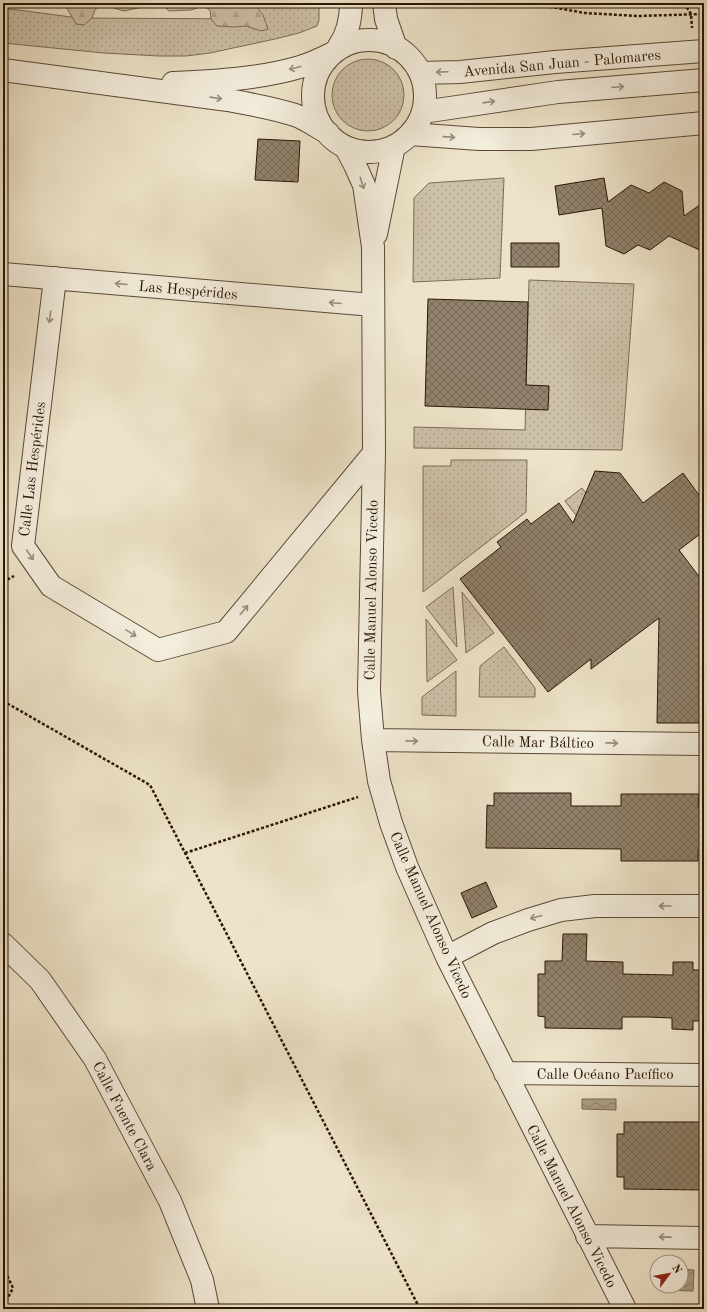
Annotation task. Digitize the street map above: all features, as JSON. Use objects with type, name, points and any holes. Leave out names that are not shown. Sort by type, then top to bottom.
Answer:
[{"type":"street","points":[[328,134],[314,110],[313,92],[317,75],[325,60],[335,51],[344,39],[350,24],[351,3]]},
{"type":"street","points":[[384,3],[386,19],[396,48]]},
{"type":"street","points":[[108,84],[174,83],[261,75],[299,67],[354,41],[369,39],[386,42],[406,54],[420,73],[424,93],[423,112],[417,124],[402,140]]},
{"type":"street","name":"Avenida San Juan - Palomares","points":[[420,73],[460,72],[555,62],[704,51]]},
{"type":"street","points":[[3,70],[228,100],[262,106],[312,123],[346,148],[360,152],[372,152],[402,140],[531,139],[704,123]]},
{"type":"street","name":"Avenida San Juan - Palomares","points":[[423,112],[558,92],[704,80]]},
{"type":"street","name":"Calle Manuel Alonso Vicedo","points":[[373,247],[402,140]]},
{"type":"street","name":"Calle Manuel Alonso Vicedo","points":[[346,148],[364,185],[373,247],[374,453],[369,692],[373,740],[379,781],[391,823],[407,867],[447,957],[625,1309]]},
{"type":"street","name":"Las Hespérides","points":[[3,274],[374,306]]},
{"type":"street","name":"Calle Las Hespérides","points":[[55,278],[24,546],[51,586],[158,650],[226,632],[374,453]]},
{"type":"street","name":"Calle Mar Báltico","points":[[373,740],[704,744]]},
{"type":"street","points":[[447,957],[493,933],[561,910],[595,906],[704,906]]},
{"type":"street","name":"Calle Fuente Clara","points":[[3,944],[40,980],[95,1059],[170,1201],[202,1280],[208,1309]]},
{"type":"street","name":"Calle Océano Pacífico","points":[[505,1074],[704,1075]]},
{"type":"street","points":[[587,1236],[704,1238]]},
{"type":"path","points":[[535,3],[585,13],[638,16],[704,14]]},
{"type":"path","points":[[3,701],[150,785],[420,1309]]},
{"type":"path","points":[[185,853],[360,797]]},
{"type":"path","points":[[3,1267],[13,1288],[3,1307]]},
{"type":"green space","points":[[64,3],[161,3],[124,11],[101,4],[95,10],[92,18],[84,25],[76,24]]},
{"type":"green space","points":[[161,3],[254,3],[263,15],[268,29],[261,31],[246,26],[217,26],[211,19],[210,10],[203,6],[191,10],[169,11]]},
{"type":"green space","points":[[254,3],[319,3],[319,20],[317,26],[299,33],[210,53],[186,56],[104,53],[3,43],[3,8],[79,18],[253,19]]},
{"type":"green space","points":[[368,59],[388,65],[398,75],[404,95],[398,115],[388,125],[368,131],[348,125],[338,115],[332,95],[338,75],[348,65]]},
{"type":"green space","points":[[504,178],[500,278],[413,282],[414,198],[429,183]]},
{"type":"green space","points":[[529,280],[634,284],[622,450],[414,448],[414,427],[525,430]]},
{"type":"green space","points":[[451,460],[527,460],[526,512],[423,592],[423,466],[451,466]]},
{"type":"green space","points":[[582,488],[619,537],[603,550],[565,501]]},
{"type":"green space","points":[[453,587],[457,647],[426,607]]},
{"type":"green space","points":[[462,592],[494,633],[466,653]]},
{"type":"green space","points":[[426,619],[457,660],[427,682]]},
{"type":"green space","points":[[504,647],[535,688],[535,697],[479,697],[480,666]]},
{"type":"green space","points":[[456,671],[456,716],[422,715],[422,697]]},
{"type":"water","points":[[582,1099],[616,1099],[616,1110],[582,1109]]},
{"type":"water","points":[[689,1270],[694,1270],[693,1291],[689,1291]]},
{"type":"building","points":[[258,139],[300,141],[298,182],[255,180]]},
{"type":"building","points":[[604,178],[608,202],[631,185],[649,193],[664,182],[682,191],[684,216],[704,202],[704,252],[669,236],[650,250],[638,245],[624,254],[606,246],[602,208],[559,215],[555,186]]},
{"type":"building","points":[[511,243],[559,243],[559,267],[511,267]]},
{"type":"building","points":[[428,299],[528,302],[526,385],[549,386],[548,410],[425,406]]},
{"type":"building","points":[[595,471],[620,473],[643,503],[683,473],[704,502],[704,531],[679,550],[704,583],[704,723],[657,723],[659,618],[591,669],[591,659],[548,692],[460,579],[501,547],[497,542],[527,519],[531,524],[559,503],[573,523]]},
{"type":"building","points":[[494,793],[571,793],[571,806],[621,806],[621,794],[699,794],[698,807],[704,807],[704,850],[698,850],[698,861],[621,861],[621,849],[486,848],[487,805],[494,806]]},
{"type":"building","points":[[486,882],[497,907],[472,918],[461,893]]},
{"type":"building","points":[[563,934],[587,934],[586,961],[623,962],[623,974],[673,975],[673,962],[693,962],[693,970],[704,970],[704,1021],[693,1021],[693,1030],[672,1029],[672,1018],[648,1017],[622,1017],[622,1029],[545,1028],[545,1017],[538,1016],[538,974],[545,974],[545,961],[562,961]]},
{"type":"building","points":[[624,1122],[702,1122],[702,1135],[704,1135],[704,1178],[701,1178],[701,1190],[624,1189],[624,1177],[617,1177],[617,1134],[624,1134]]}]
